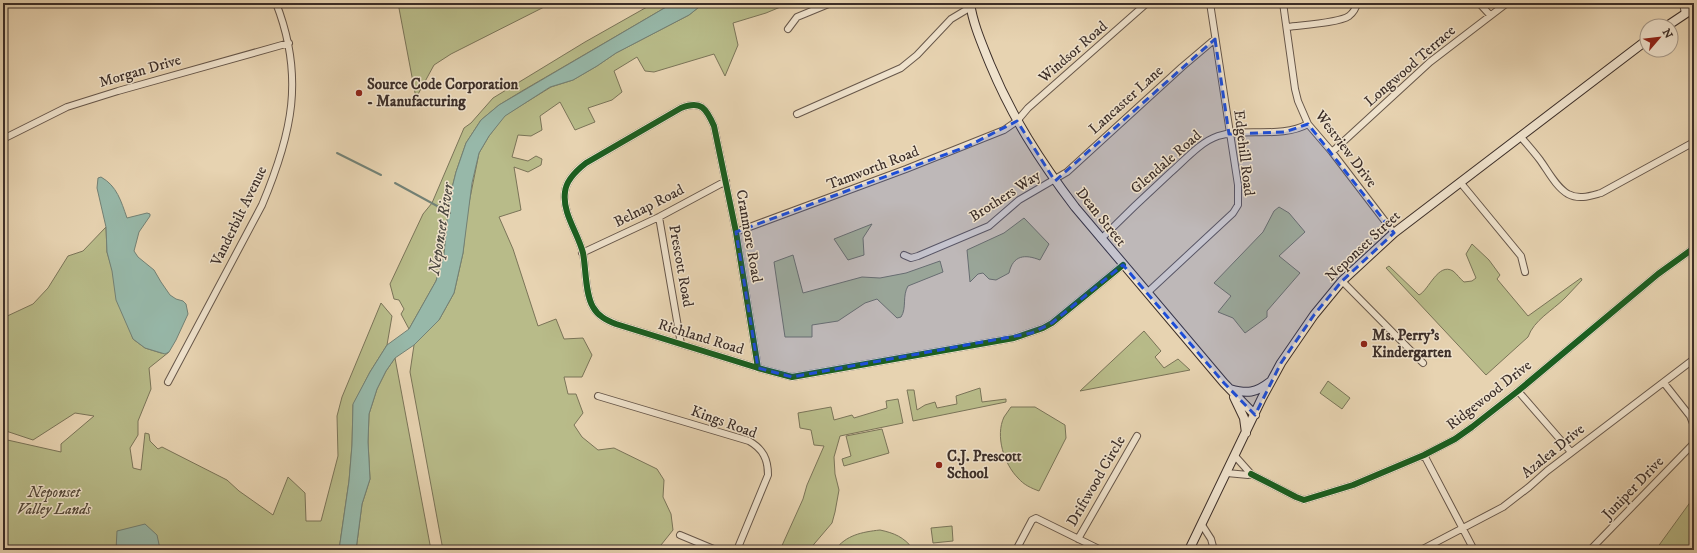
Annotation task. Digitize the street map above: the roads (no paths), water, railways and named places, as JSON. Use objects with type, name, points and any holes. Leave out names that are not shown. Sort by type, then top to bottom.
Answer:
[{"type":"main road","name":"Dean Street","points":[[969,4],[981,43],[1017,121],[1054,180],[1101,239],[1230,389],[1255,414]]},
{"type":"main road","points":[[1679,18],[1694,8]]},
{"type":"main road","name":"Neponset Street","points":[[1189,550],[1272,380],[1300,334],[1342,282],[1394,233],[1639,46]]},
{"type":"main road","points":[[1230,389],[1243,393],[1252,392],[1272,380]]},
{"type":"main road","points":[[1230,389],[1244,418],[1246,433]]},
{"type":"street","name":"Vanderbilt Avenue","points":[[168,382],[262,205],[274,176],[286,139],[291,108],[292,78],[289,43],[276,3]]},
{"type":"street","points":[[788,29],[797,17],[831,3]]},
{"type":"street","name":"Windsor Road","points":[[1017,121],[1028,108],[1147,3]]},
{"type":"street","name":"Edgehill Road","points":[[1148,292],[1233,213],[1238,205],[1238,185],[1210,3]]},
{"type":"street","name":"Westview Drive","points":[[1283,3],[1288,27],[1295,89],[1298,101],[1308,124],[1332,152],[1394,233]]},
{"type":"street","points":[[1288,27],[1340,19],[1349,16],[1356,10],[1358,3]]},
{"type":"street","points":[[1479,3],[1490,16]]},
{"type":"street","name":"Longwood Terrace","points":[[1332,152],[1430,62],[1507,3]]},
{"type":"street","points":[[1683,3],[1685,14]]},
{"type":"street","points":[[797,114],[901,68],[917,55],[951,19],[969,4]]},
{"type":"street","name":"Lancaster Lane","points":[[1054,180],[1067,172],[1182,67],[1215,39]]},
{"type":"street","name":"Morgan Drive","points":[[3,139],[67,107],[118,91],[289,43]]},
{"type":"street","name":"Richland Road","points":[[706,111],[700,106],[692,104],[681,108],[586,163],[569,180],[565,190],[566,207],[582,253],[591,305],[604,319],[758,368],[792,377],[1014,338],[1032,332],[1052,323],[1123,264]]},
{"type":"street","name":"Cranmore Road","points":[[706,111],[714,126],[726,181],[736,232],[758,368]]},
{"type":"street","name":"Tamworth Road","points":[[736,232],[961,148],[1004,130],[1017,121]]},
{"type":"street","name":"Glendale Road","points":[[1101,239],[1187,158],[1211,139],[1229,134],[1285,132],[1297,130],[1308,124]]},
{"type":"street","points":[[1520,136],[1557,183],[1567,193],[1578,197],[1588,197],[1601,193],[1694,142]]},
{"type":"street","name":"Brothers Way","points":[[904,255],[912,258],[918,256],[989,226],[1019,200],[1054,180]]},
{"type":"street","name":"Belnap Road","points":[[582,253],[659,218],[726,181]]},
{"type":"street","points":[[1460,182],[1521,256],[1525,272]]},
{"type":"street","name":"Prescott Road","points":[[659,218],[681,344]]},
{"type":"street","name":"Ridgewood Drive","points":[[1235,456],[1251,474],[1304,500],[1354,485],[1424,455],[1466,431],[1518,391],[1658,274],[1694,248]]},
{"type":"street","points":[[1342,282],[1422,363]]},
{"type":"street","name":"Azalea Drive","points":[[1421,550],[1503,507],[1547,470],[1694,359]]},
{"type":"street","points":[[1664,383],[1690,416],[1694,426]]},
{"type":"street","points":[[1518,391],[1571,452]]},
{"type":"street","name":"Kings Road","points":[[598,396],[749,441],[757,446],[766,458],[768,464],[768,475],[737,550]]},
{"type":"street","name":"Driftwood Circle","points":[[1078,539],[1137,436]]},
{"type":"street","name":"Juniper Drive","points":[[1590,550],[1694,443]]},
{"type":"street","points":[[1424,455],[1474,550]]},
{"type":"street","name":"Ridgewood Drive","points":[[1227,473],[1251,474]]},
{"type":"street","points":[[1016,550],[1032,520],[1036,518],[1101,550]]},
{"type":"street","points":[[1202,525],[1211,539],[1214,550]]},
{"type":"street","points":[[680,535],[712,549]]},
{"type":"waterway","points":[[337,153],[381,175]]},
{"type":"waterway","name":"Neponset River","points":[[395,183],[450,213]]},
{"type":"place","name":"Source Code Corporation - Manufacturing","points":[[359,93]]},
{"type":"place","name":"Ms. Perry's Kindergarten","points":[[1364,344]]},
{"type":"place","name":"C.J. Prescott School","points":[[939,465]]},
{"type":"park label","name":"Neponset Valley Lands","points":[[54,500]]}]
